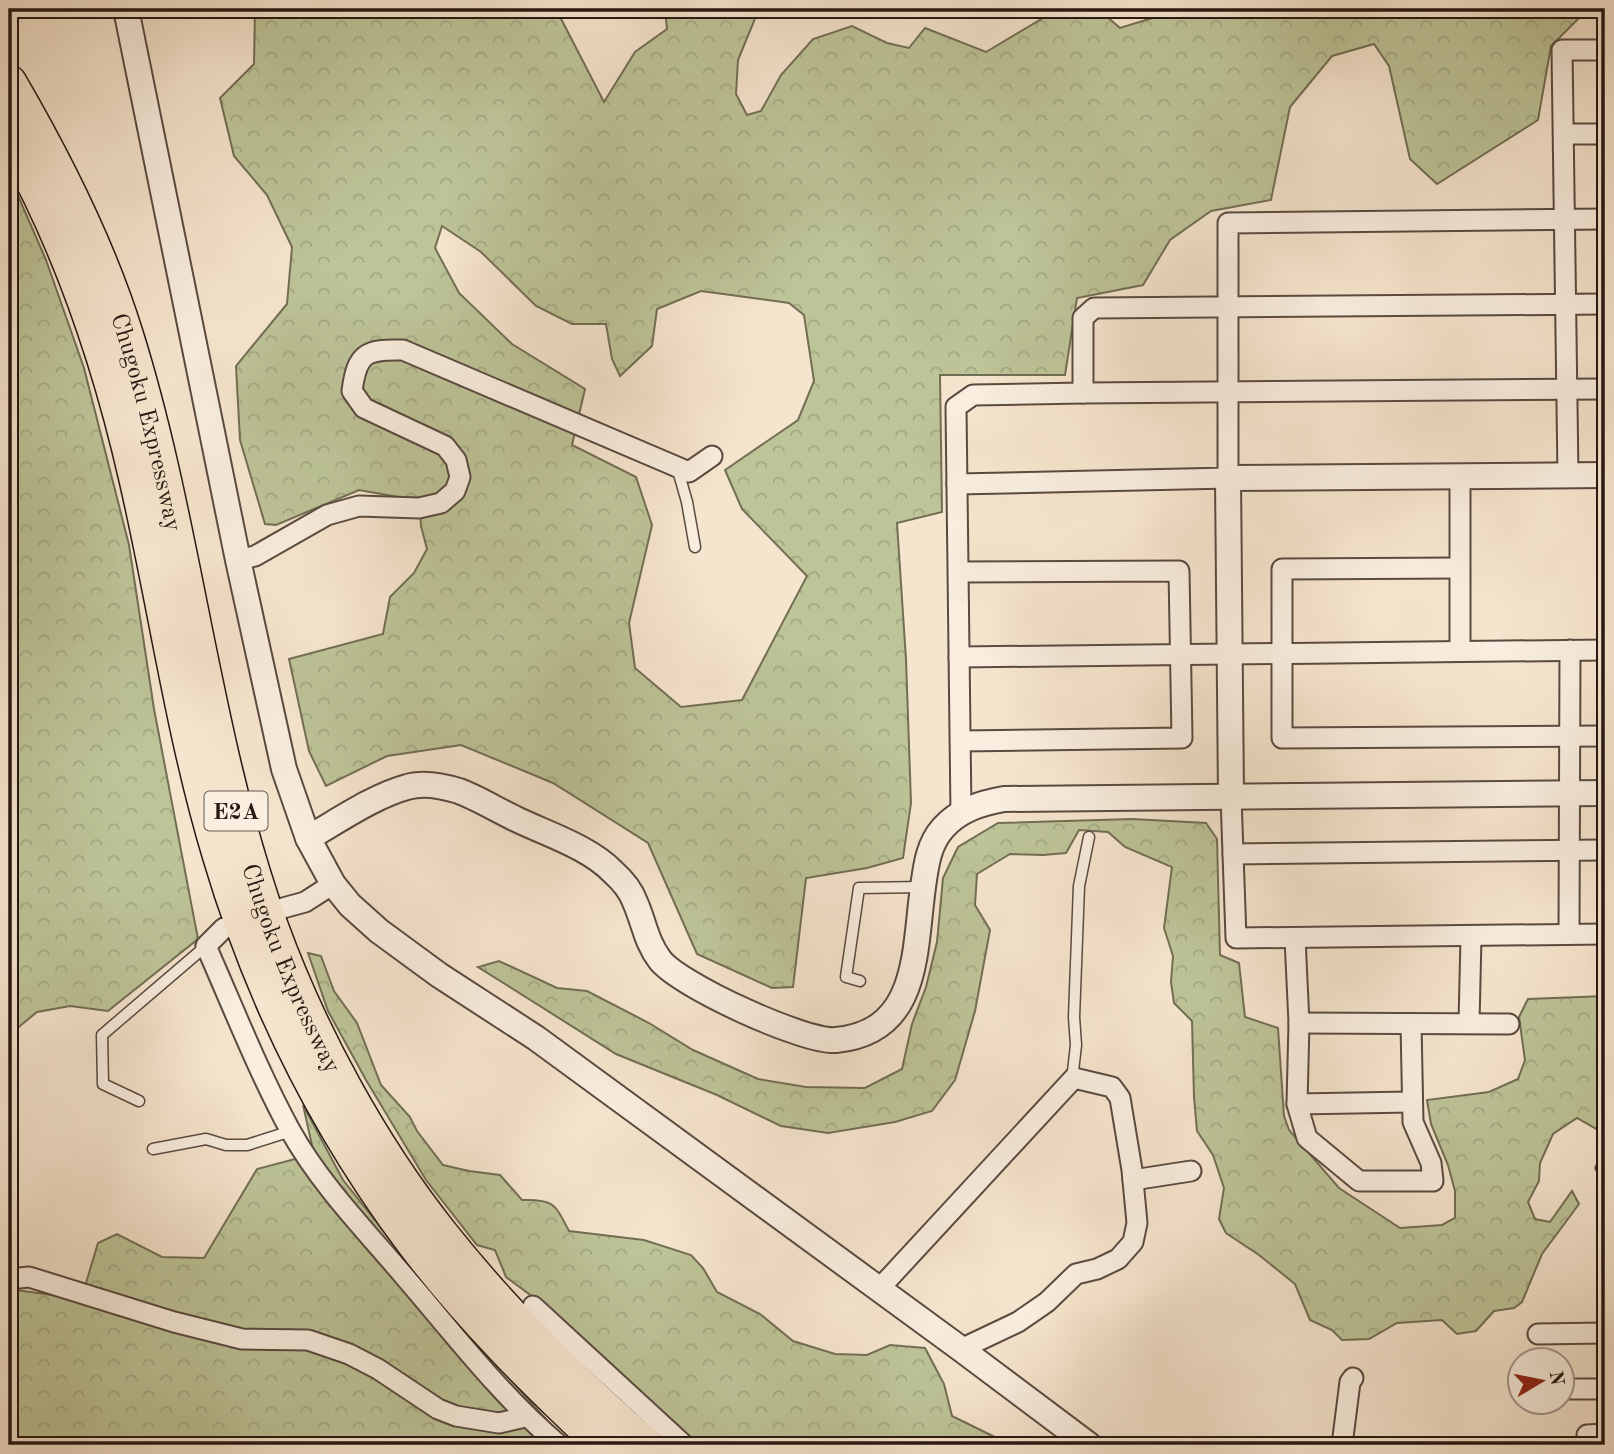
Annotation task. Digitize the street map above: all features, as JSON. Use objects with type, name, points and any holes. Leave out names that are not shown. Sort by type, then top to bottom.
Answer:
[{"type":"highway","name":"Chugoku Expressway","points":[[9,83],[43,142],[72,202],[125,332],[163,476],[222,757],[245,845],[271,927],[304,1006],[345,1088],[390,1163],[440,1233],[506,1311],[590,1397],[645,1445]]},
{"type":"highway","name":"Chugoku Expressway","points":[[9,135],[48,211],[77,278],[121,412],[138,481],[193,748],[219,854],[279,1014],[323,1104],[366,1175],[415,1243],[487,1329],[604,1445]]},
{"type":"street","points":[[126,9],[238,560],[284,769],[307,838],[333,884],[350,905],[379,931],[439,975],[536,1038],[1089,1445]]},
{"type":"street","points":[[1568,475],[1562,50],[1605,50]]},
{"type":"street","points":[[1564,134],[1605,134]]},
{"type":"street","points":[[1605,219],[1228,223],[1229,655],[1236,939],[1605,934]]},
{"type":"street","points":[[1083,393],[1083,318],[1094,308],[1605,304]]},
{"type":"street","points":[[238,560],[255,556],[327,515],[359,506],[419,508],[441,503],[455,491],[460,477],[456,460],[445,446],[364,408],[352,391],[355,373],[363,357],[379,349],[403,350],[689,472],[712,456]]},
{"type":"street","points":[[961,813],[956,407],[973,395],[1605,389]]},
{"type":"street","points":[[957,484],[1228,478],[1605,475]]},
{"type":"street","points":[[1460,476],[1460,651]]},
{"type":"street","points":[[1459,568],[1282,569],[1282,737],[1605,736]]},
{"type":"street","points":[[960,572],[1179,571],[1182,738],[961,741]]},
{"type":"street","points":[[1569,934],[1570,650]]},
{"type":"street","points":[[960,657],[1605,650]]},
{"type":"street","points":[[307,838],[407,787],[429,784],[459,791],[579,849],[612,870],[635,900],[650,947],[661,962],[675,974],[697,987],[803,1035],[832,1041],[869,1032],[886,1021],[905,997],[932,844],[944,827],[961,813],[981,803],[1004,799],[1605,793]]},
{"type":"street","points":[[1233,854],[1605,849]]},
{"type":"street","points":[[283,908],[305,902],[333,884]]},
{"type":"street","points":[[224,928],[206,946],[291,1131],[330,1189],[525,1417],[559,1445]]},
{"type":"street","points":[[1469,1023],[1471,937]]},
{"type":"street","points":[[1295,938],[1297,1104],[1307,1138],[1359,1181],[1433,1181],[1430,1163],[1413,1122],[1411,1024]]},
{"type":"street","points":[[1298,1023],[1509,1024]]},
{"type":"street","points":[[879,1289],[1074,1078],[1112,1087],[1120,1098],[1133,1180],[1137,1223],[1133,1242],[1118,1259],[1076,1275],[1018,1322],[961,1349]]},
{"type":"street","points":[[1297,1104],[1411,1102]]},
{"type":"street","points":[[1133,1180],[1191,1171]]},
{"type":"street","points":[[9,1279],[29,1277],[174,1322],[242,1339],[308,1340],[349,1354],[378,1369],[438,1409],[456,1416],[499,1423],[525,1417]]},
{"type":"street","points":[[533,1306],[684,1445]]},
{"type":"street","points":[[1538,1334],[1605,1333]]},
{"type":"street","points":[[1342,1445],[1350,1382],[1353,1378]]},
{"type":"street","points":[[1576,1389],[1605,1389]]},
{"type":"lane","points":[[677,467],[695,547]]},
{"type":"lane","points":[[1072,1080],[1076,1045],[1073,1017],[1079,886],[1089,837]]},
{"type":"lane","points":[[860,981],[846,977],[859,888],[923,887]]},
{"type":"lane","points":[[139,1101],[103,1084],[102,1035],[206,946]]},
{"type":"lane","points":[[153,1149],[205,1139],[226,1145],[247,1145],[291,1131]]},
{"type":"green space","points":[[255,9],[556,9],[604,102],[635,52],[667,29],[665,9],[759,9],[738,60],[736,94],[747,115],[761,111],[781,75],[813,39],[852,26],[887,43],[909,48],[925,28],[986,52],[1058,9],[1098,9],[1120,28],[1162,15],[1169,9],[1588,9],[1551,46],[1538,120],[1437,184],[1410,159],[1389,66],[1374,44],[1332,56],[1290,107],[1271,200],[1211,211],[1170,240],[1143,285],[1077,298],[1065,375],[940,375],[942,512],[897,523],[906,659],[911,803],[903,858],[867,868],[806,878],[793,987],[772,988],[697,954],[648,843],[553,783],[461,745],[387,756],[326,786],[309,751],[289,659],[383,634],[390,597],[414,573],[427,549],[420,511],[398,497],[359,490],[276,525],[265,524],[240,440],[236,366],[287,304],[292,247],[267,195],[234,156],[220,98],[254,64]],"holes":[[[442,226],[481,252],[536,306],[572,324],[606,324],[612,359],[620,376],[652,346],[657,309],[701,291],[789,303],[804,315],[814,381],[798,420],[725,470],[742,509],[807,576],[742,700],[681,707],[635,668],[629,623],[652,525],[636,477],[572,445],[585,389],[512,344],[459,293],[435,248]]]},
{"type":"green space","points":[[9,175],[46,260],[84,368],[129,545],[154,709],[198,939],[108,1011],[70,1006],[37,1012],[9,1035]]},
{"type":"green space","points":[[1132,819],[1206,823],[1217,839],[1220,955],[1239,963],[1245,1017],[1278,1028],[1284,1116],[1289,1130],[1339,1188],[1400,1228],[1442,1225],[1455,1218],[1455,1191],[1448,1165],[1431,1124],[1427,1100],[1489,1092],[1518,1079],[1525,1060],[1519,1017],[1528,999],[1605,996],[1605,1134],[1577,1118],[1553,1134],[1540,1163],[1539,1181],[1528,1202],[1535,1219],[1550,1222],[1572,1191],[1579,1204],[1542,1254],[1522,1302],[1514,1308],[1494,1311],[1476,1331],[1457,1334],[1442,1320],[1397,1323],[1369,1339],[1342,1340],[1332,1330],[1310,1320],[1295,1284],[1226,1233],[1219,1219],[1224,1188],[1213,1155],[1197,1131],[1192,1021],[1174,1003],[1171,982],[1173,956],[1164,928],[1172,867],[1125,847],[1108,832],[1079,830],[1066,853],[1010,854],[977,874],[975,905],[990,930],[975,1011],[955,1080],[932,1111],[895,1122],[828,1133],[781,1126],[717,1095],[616,1054],[478,967],[499,961],[557,988],[587,991],[649,1023],[693,1050],[758,1079],[806,1087],[865,1088],[902,1069],[912,1024],[926,987],[937,942],[943,878],[958,847],[998,823]]},
{"type":"green space","points":[[308,953],[321,956],[334,991],[357,1023],[381,1085],[410,1117],[417,1131],[443,1165],[500,1175],[522,1200],[547,1202],[552,1205],[569,1231],[644,1240],[691,1255],[703,1268],[717,1292],[760,1314],[793,1341],[835,1354],[867,1355],[890,1345],[925,1348],[944,1384],[952,1416],[1011,1445],[670,1445],[610,1386],[552,1311],[506,1277],[495,1250],[477,1245],[426,1180],[328,1011]]},
{"type":"green space","points":[[303,1105],[343,1180],[430,1289],[552,1426],[559,1445],[9,1445],[9,1289],[66,1297],[86,1283],[98,1243],[117,1234],[162,1257],[204,1258],[257,1169],[314,1154]]}]
